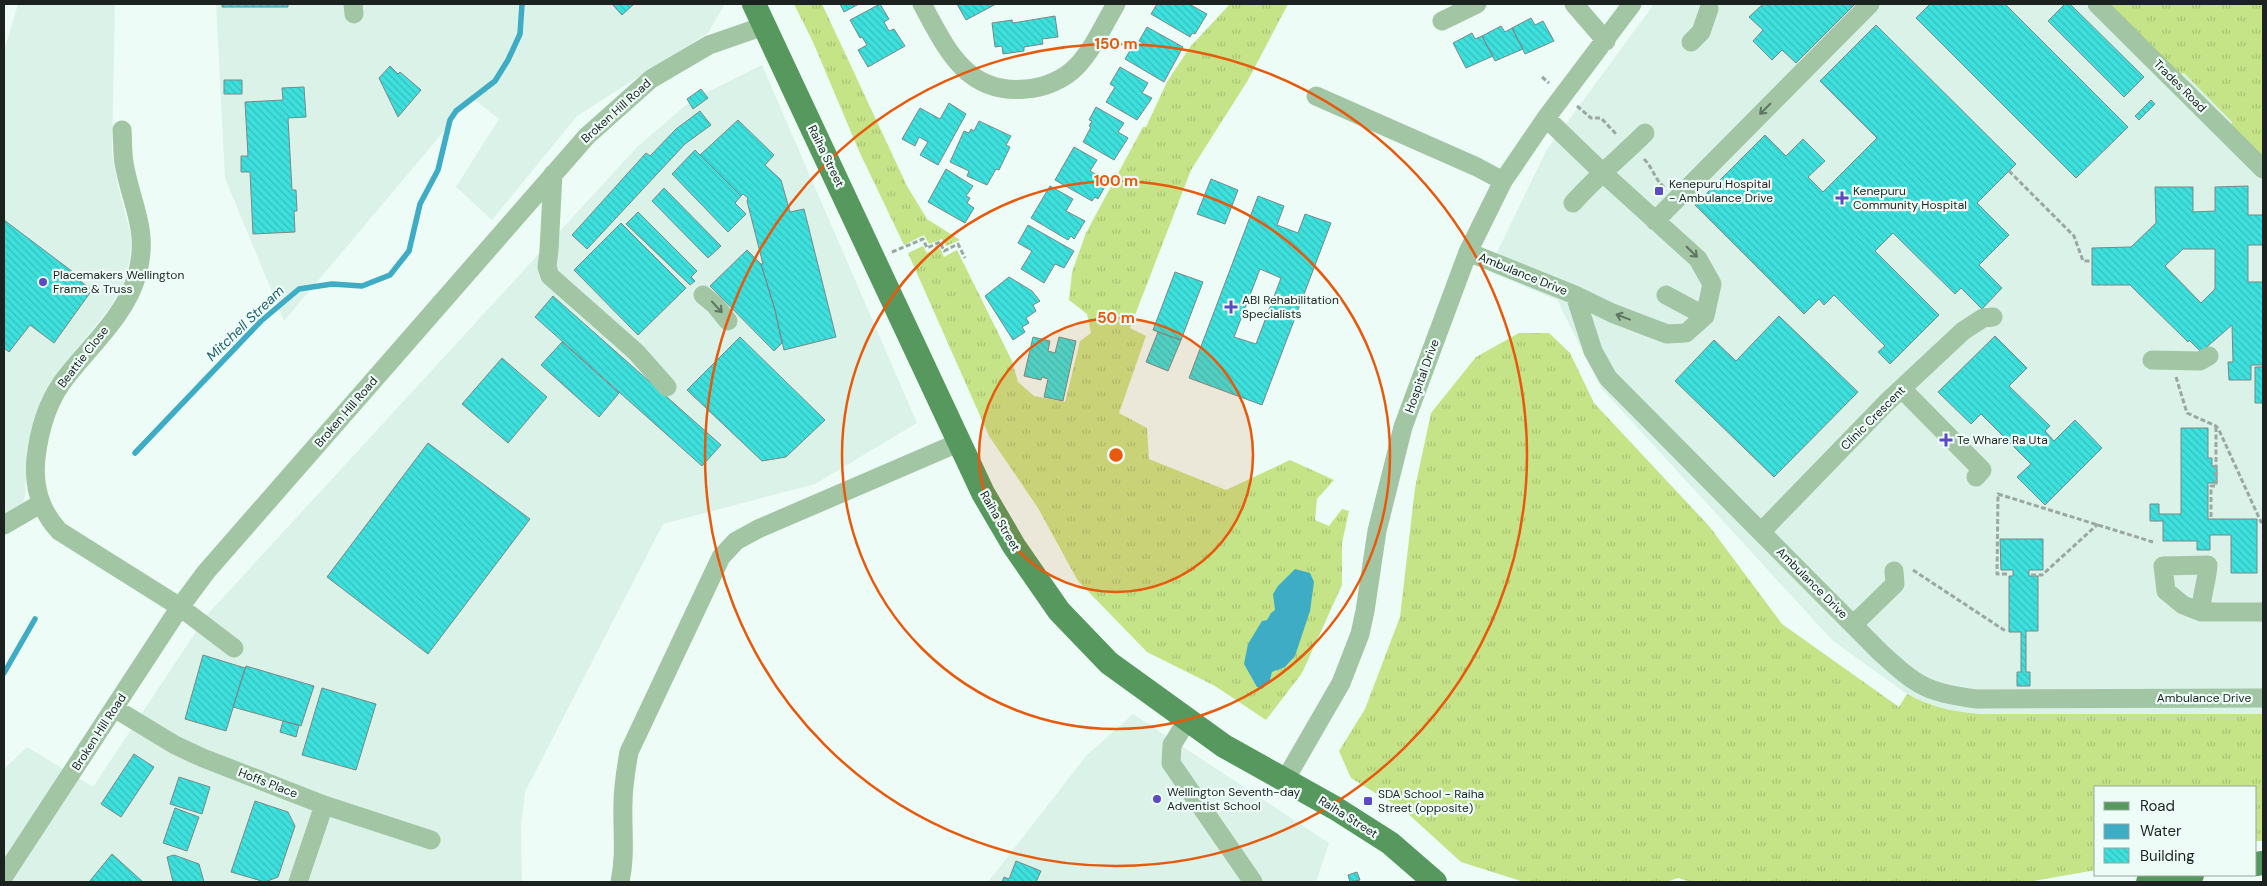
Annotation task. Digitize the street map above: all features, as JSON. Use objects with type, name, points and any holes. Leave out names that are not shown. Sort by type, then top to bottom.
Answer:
[{"type":"main road","name":"Raiha Street","points":[[754,4],[876,260],[983,493],[1014,546],[1059,611],[1109,663],[1224,746],[1335,808],[1390,843],[1434,882]]},
{"type":"main road","points":[[2148,882],[2186,876]]},
{"type":"street","points":[[922,4],[949,53],[968,74],[989,85],[1016,90],[1049,84],[1075,68],[1084,59],[1116,4]]},
{"type":"street","points":[[1442,21],[1477,4]]},
{"type":"street","points":[[1574,4],[1606,41]]},
{"type":"street","name":"Hospital Drive","points":[[1285,780],[1341,683],[1360,634],[1366,611],[1379,522],[1401,436],[1468,252],[1503,181],[1563,94],[1606,41],[1632,4]]},
{"type":"street","points":[[1655,221],[1677,198],[1700,166],[1740,126],[1787,87],[1870,4]]},
{"type":"street","name":"Trades Road","points":[[2097,4],[2263,169]]},
{"type":"street","points":[[1691,42],[1701,32],[1709,9]]},
{"type":"street","name":"Broken Hill Road","points":[[4,876],[180,607],[212,565],[553,174],[587,136],[651,79],[709,45],[764,26]]},
{"type":"street","points":[[1316,96],[1477,167],[1503,181]]},
{"type":"street","points":[[1546,118],[1603,174],[1655,221],[1666,228],[1698,259],[1712,284],[1705,316],[1686,333],[1667,334],[1612,313],[1574,295]]},
{"type":"street","name":"Beattie Close","points":[[122,130],[125,168],[142,236],[136,277],[118,312],[60,385],[50,404],[41,428],[35,470],[40,504],[54,525],[73,541],[180,607],[234,648]]},
{"type":"street","points":[[1573,203],[1592,182],[1603,174],[1645,133]]},
{"type":"street","points":[[553,174],[547,267],[550,276],[636,352],[667,387]]},
{"type":"street","name":"Ambulance Drive","points":[[1468,252],[1574,295],[1593,351],[1608,378],[1853,625],[1906,676],[1922,686],[1944,695],[1977,699],[2263,698]]},
{"type":"street","points":[[703,294],[728,321]]},
{"type":"street","points":[[1666,296],[1705,316]]},
{"type":"street","name":"Clinic Crescent","points":[[1761,532],[1902,389],[1963,331],[1983,318],[1993,317]]},
{"type":"street","points":[[2152,360],[2200,362],[2209,356]]},
{"type":"street","points":[[1902,389],[1982,470],[1976,477]]},
{"type":"street","points":[[620,882],[625,848],[622,805],[629,752],[637,731],[720,556],[736,541],[758,529],[960,442]]},
{"type":"street","points":[[4,525],[40,504]]},
{"type":"street","points":[[1853,625],[1895,584],[1903,570]]},
{"type":"street","points":[[2201,612],[2263,612]]},
{"type":"street","name":"Hoffs Place","points":[[114,708],[174,745],[324,804],[430,840]]},
{"type":"street","points":[[1188,719],[1172,745],[1171,763],[1253,882]]},
{"type":"street","points":[[298,882],[324,804]]},
{"type":"path","points":[[1542,77],[1591,118],[1600,118],[1620,137]]},
{"type":"path","points":[[1642,157],[1652,168],[1659,183],[1677,198]]},
{"type":"path","points":[[2009,171],[2074,236],[2083,261],[2092,261]]},
{"type":"path","points":[[912,243],[923,238],[927,248],[940,242],[944,251],[958,244],[965,258]]},
{"type":"path","points":[[2176,377],[2187,413],[2216,426],[2261,522],[2263,522]]},
{"type":"path","points":[[2210,517],[2211,486],[2216,486],[2216,426]]},
{"type":"path","points":[[2007,574],[1997,574],[1998,494],[2153,542]]},
{"type":"path","points":[[2031,575],[2042,575],[2098,524]]},
{"type":"path","points":[[1903,570],[2007,632]]},
{"type":"shaded area","points":[[18,4],[115,4],[112,152],[119,190],[131,235],[130,259],[123,283],[111,306],[49,384],[43,397],[28,445],[23,503],[4,518],[4,51]]},
{"type":"shaded area","points":[[216,4],[725,4],[708,33],[577,116],[492,220],[456,187],[499,119],[472,98],[284,321],[225,178]]},
{"type":"shaded area","points":[[1654,4],[2106,4],[2177,74],[2184,73],[2232,122],[2232,130],[2263,162],[2263,714],[1955,713],[1926,704],[1907,694],[1833,641],[1601,388],[1557,300],[1488,271],[1546,151]]},
{"type":"shaded area","points":[[762,65],[917,423],[815,484],[663,524],[525,792],[521,825],[522,882],[4,882],[4,769],[27,747],[93,787],[207,615],[638,146],[693,99]]},
{"type":"shaded area","name":"Wellington Seventh-day Adventist School","points":[[1133,714],[1329,843],[1316,882],[988,882],[1086,756]]},
{"type":"green space","points":[[794,4],[822,4],[907,186],[927,219],[960,240],[946,246],[942,239],[929,244],[924,235],[904,245],[859,151],[813,42]]},
{"type":"green space","points":[[1230,4],[1288,4],[1248,80],[1191,170],[1130,328],[1146,336],[1119,413],[1147,428],[1149,459],[1226,490],[1290,460],[1334,480],[1317,499],[1315,520],[1329,526],[1342,509],[1349,511],[1342,543],[1342,585],[1302,673],[1266,720],[1215,686],[1147,652],[1078,581],[1038,508],[989,436],[908,253],[923,246],[927,253],[940,248],[944,257],[957,250],[1012,361],[1018,382],[1034,396],[1065,402],[1080,341],[1091,333],[1087,314],[1069,300],[1072,272],[1086,233],[1143,127],[1146,127],[1167,82],[1190,47]],"holes":[[[1275,599],[1300,635],[1292,658],[1285,666],[1272,672],[1270,681],[1262,621],[1267,620],[1276,610]]]},
{"type":"green space","points":[[2106,4],[2263,4],[2263,162],[2231,130],[2232,122],[2184,73],[2177,75]]},
{"type":"green space","points":[[1519,333],[1549,333],[1570,353],[1594,403],[1709,526],[1782,624],[1899,707],[1907,694],[1942,708],[1980,714],[2263,714],[2263,841],[2257,841],[2257,786],[2094,786],[2094,870],[2028,882],[1691,882],[1678,878],[1666,882],[1524,882],[1461,862],[1405,811],[1351,778],[1339,751],[1365,709],[1400,617],[1415,488],[1431,413],[1476,357]]},
{"type":"water","points":[[1295,569],[1310,573],[1314,582],[1310,611],[1295,656],[1285,667],[1272,672],[1270,681],[1262,689],[1257,687],[1244,664],[1248,644],[1262,621],[1267,620],[1275,610],[1273,594],[1278,586]]},
{"type":"building","points":[[222,4],[288,4],[288,7],[222,7]]},
{"type":"building","points":[[612,4],[634,4],[622,15]]},
{"type":"building","points":[[840,4],[859,4],[844,12]]},
{"type":"building","points":[[880,4],[889,19],[884,22],[889,31],[894,29],[905,46],[868,67],[858,50],[867,45],[862,37],[860,38],[850,20]]},
{"type":"building","points":[[957,4],[996,4],[966,20]]},
{"type":"building","points":[[1157,4],[1189,4],[1207,14],[1195,34],[1192,33],[1190,37],[1151,14]]},
{"type":"building","points":[[1763,4],[1855,4],[1796,63],[1782,50],[1772,60],[1753,41],[1763,30],[1749,17]]},
{"type":"building","points":[[1930,4],[2005,4],[2128,127],[2076,178],[1916,18]]},
{"type":"building","points":[[2065,4],[2070,4],[2144,77],[2124,97],[2048,21]]},
{"type":"building","points":[[1055,16],[1058,37],[1042,39],[1043,44],[1024,47],[1024,51],[1003,54],[1002,46],[995,47],[992,23],[1012,20],[1013,23]]},
{"type":"building","points":[[1531,18],[1535,25],[1543,21],[1554,41],[1525,54],[1512,28]]},
{"type":"building","name":"Kenepuru Community Hospital","points":[[1876,25],[2016,164],[1977,203],[2009,235],[1979,265],[2002,288],[1982,309],[1961,288],[1955,294],[1893,233],[1875,251],[1939,315],[1890,364],[1878,352],[1885,346],[1834,295],[1824,305],[1819,299],[1804,314],[1695,205],[1765,135],[1786,156],[1803,139],[1825,161],[1808,177],[1823,192],[1877,138],[1820,81]]},
{"type":"building","points":[[1501,26],[1505,32],[1512,28],[1523,49],[1495,61],[1482,36]]},
{"type":"building","points":[[1147,27],[1183,47],[1164,82],[1125,59],[1135,42],[1142,46],[1143,43],[1139,41]]},
{"type":"building","points":[[1472,33],[1475,39],[1482,36],[1493,56],[1466,68],[1453,43]]},
{"type":"building","points":[[390,66],[421,90],[398,117],[379,78]]},
{"type":"building","points":[[1120,67],[1148,83],[1142,93],[1152,98],[1137,120],[1106,102],[1115,87],[1110,84]]},
{"type":"building","points":[[224,80],[242,80],[242,94],[224,94]]},
{"type":"building","points":[[304,87],[306,117],[288,118],[292,190],[296,190],[295,232],[253,234],[250,172],[241,172],[241,156],[248,156],[245,102],[283,100],[282,88]]},
{"type":"building","points":[[701,89],[708,98],[693,109],[687,99]]},
{"type":"building","points":[[2151,100],[2155,104],[2139,120],[2135,116]]},
{"type":"building","points":[[949,103],[966,114],[938,165],[920,155],[928,142],[919,137],[915,146],[902,139],[920,108],[940,119]]},
{"type":"building","points":[[1096,107],[1124,123],[1118,132],[1128,138],[1114,160],[1083,142],[1091,127],[1089,126],[1092,121],[1089,120]]},
{"type":"building","points":[[700,111],[711,125],[685,144],[587,249],[572,235],[646,153],[650,156],[676,129]]},
{"type":"building","points":[[738,120],[774,155],[765,165],[781,180],[790,212],[804,209],[836,337],[784,350],[775,310],[761,264],[763,264],[747,201],[748,198],[743,194],[741,196],[700,155]]},
{"type":"building","points":[[979,121],[1011,136],[1006,145],[1010,147],[999,170],[996,169],[987,185],[967,176],[969,171],[950,162],[964,131],[969,133],[971,129],[974,131]]},
{"type":"building","points":[[1074,147],[1097,160],[1090,171],[1108,181],[1098,199],[1095,197],[1092,201],[1055,180]]},
{"type":"building","points":[[695,150],[741,196],[735,203],[746,214],[728,232],[672,174]]},
{"type":"building","points":[[946,169],[973,186],[966,196],[970,198],[967,203],[974,208],[965,223],[928,202]]},
{"type":"building","points":[[1211,179],[1238,190],[1225,224],[1197,214]]},
{"type":"building","points":[[1050,186],[1073,199],[1066,211],[1085,221],[1074,239],[1071,236],[1068,240],[1031,218]]},
{"type":"building","points":[[2248,186],[2248,215],[2263,215],[2263,245],[2248,245],[2248,282],[2263,282],[2263,365],[2251,365],[2251,380],[2229,380],[2228,362],[2233,362],[2232,325],[2201,352],[2189,340],[2188,342],[2130,285],[2092,285],[2092,248],[2131,247],[2156,223],[2155,187],[2193,187],[2193,212],[2215,211],[2215,187]],"holes":[[[2183,249],[2215,249],[2215,289],[2201,303],[2165,266]]]},
{"type":"building","points":[[664,188],[721,246],[708,258],[652,201]]},
{"type":"building","name":"ABI Rehabilitation Specialists","points":[[1258,196],[1284,206],[1277,225],[1298,233],[1305,214],[1331,223],[1262,405],[1189,378]],"holes":[[[1260,269],[1281,278],[1256,344],[1234,337]]]},
{"type":"building","points":[[638,212],[697,271],[691,277],[695,281],[690,285],[626,224]]},
{"type":"building","name":"Placemakers Wellington Frame & Truss","points":[[4,220],[73,272],[71,274],[92,290],[54,343],[30,325],[9,352],[4,348]]},
{"type":"building","points":[[621,223],[686,288],[638,335],[574,270]]},
{"type":"building","points":[[1028,225],[1074,251],[1064,268],[1055,264],[1044,283],[1021,269],[1032,251],[1018,243]]},
{"type":"building","points":[[747,250],[761,264],[775,310],[782,343],[774,351],[710,286]]},
{"type":"building","points":[[1175,272],[1203,282],[1181,340],[1153,330]]},
{"type":"building","points":[[1009,277],[1032,291],[1040,301],[1033,305],[1036,311],[1026,318],[1029,323],[1022,327],[1025,332],[1013,340],[985,296]]},
{"type":"building","points":[[553,296],[721,445],[702,466],[535,317]]},
{"type":"building","points":[[1779,316],[1858,392],[1774,477],[1675,381],[1714,340],[1736,361]]},
{"type":"building","points":[[1158,332],[1181,340],[1168,371],[1146,362]]},
{"type":"building","points":[[1995,336],[2027,368],[2009,386],[2050,426],[2045,431],[2054,441],[2075,420],[2102,448],[2045,505],[2017,477],[2031,464],[1981,414],[1971,424],[1938,392]]},
{"type":"building","points":[[740,337],[825,420],[786,457],[762,461],[687,390]]},
{"type":"building","points":[[1033,337],[1050,341],[1048,351],[1055,353],[1059,337],[1076,341],[1063,401],[1044,397],[1048,379],[1042,377],[1041,380],[1024,376]]},
{"type":"building","points":[[562,342],[619,393],[599,417],[541,365]]},
{"type":"building","points":[[502,358],[547,397],[508,443],[462,404]]},
{"type":"building","points":[[2255,367],[2263,367],[2263,403],[2255,403]]},
{"type":"building","points":[[2181,428],[2208,428],[2208,458],[2212,458],[2212,466],[2217,466],[2217,483],[2208,483],[2208,519],[2257,519],[2257,573],[2231,573],[2231,535],[2210,535],[2210,550],[2197,550],[2197,541],[2163,541],[2163,521],[2150,521],[2150,504],[2159,504],[2159,514],[2181,514]]},
{"type":"building","points":[[428,443],[530,519],[428,654],[327,577]]},
{"type":"building","points":[[2000,539],[2043,539],[2043,570],[2029,570],[2029,576],[2038,576],[2038,631],[2026,631],[2026,672],[2030,672],[2030,686],[2017,686],[2017,672],[2021,672],[2021,632],[2009,632],[2009,576],[2013,576],[2013,570],[2001,570]]},
{"type":"building","points":[[203,655],[245,668],[226,731],[185,719]]},
{"type":"building","points":[[246,666],[314,686],[301,726],[233,707]]},
{"type":"building","points":[[322,688],[376,704],[356,770],[302,755]]},
{"type":"building","points":[[283,721],[299,725],[296,737],[280,732]]},
{"type":"building","points":[[134,754],[154,767],[121,817],[101,804]]},
{"type":"building","points":[[179,777],[210,787],[202,814],[170,804]]},
{"type":"building","points":[[255,801],[288,812],[295,826],[278,877],[265,882],[231,872]]},
{"type":"building","points":[[175,808],[199,817],[187,851],[163,843]]},
{"type":"building","points":[[112,854],[143,882],[89,882]]},
{"type":"building","points":[[174,855],[199,864],[204,882],[173,882],[167,857]]},
{"type":"building","points":[[1016,861],[1041,871],[1036,882],[1002,882],[1004,877],[1009,879]]},
{"type":"building","points":[[1357,872],[1360,880],[1350,882],[1348,875]]},
{"type":"waterway","name":"Mitchell Stream","points":[[135,453],[261,321],[299,289],[332,284],[362,286],[390,275],[409,251],[420,204],[438,170],[450,120],[456,111],[495,81],[508,60],[520,34],[522,4]]},
{"type":"waterway","name":"Mitchell Stream","points":[[4,673],[35,619]]},
{"type":"place","name":"Kenepuru Hospital - Ambulance Drive","points":[[1659,191]]},
{"type":"place","name":"Kenepuru Community Hospital","points":[[1842,198]]},
{"type":"place","name":"Placemakers Wellington Frame & Truss","points":[[43,282]]},
{"type":"place","name":"ABI Rehabilitation Specialists","points":[[1231,307]]},
{"type":"place","name":"Te Whare Ra Uta","points":[[1946,440]]},
{"type":"place","name":"Wellington Seventh-day Adventist School","points":[[1157,799]]},
{"type":"place","name":"SDA School - Raiha Street (opposite)","points":[[1368,801]]}]
